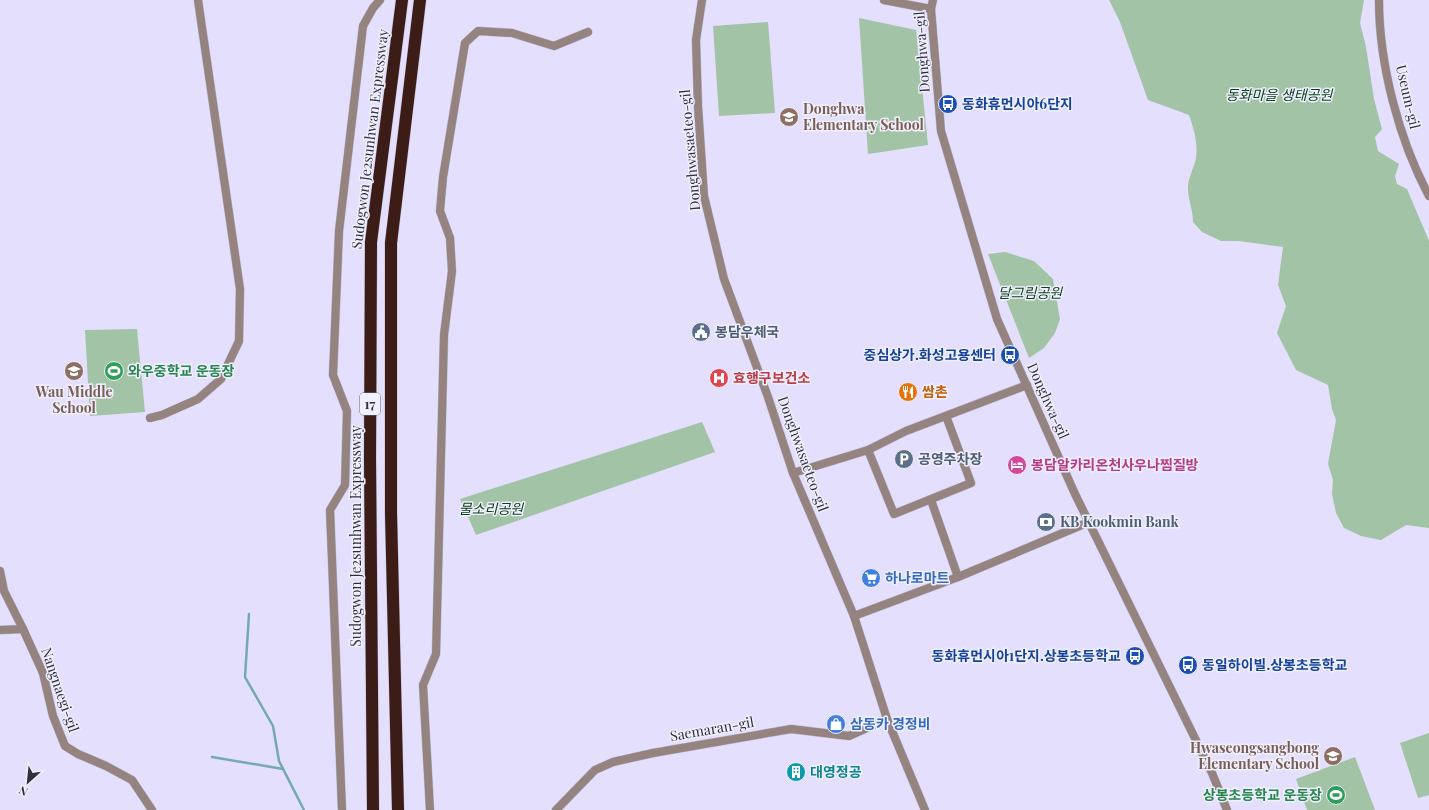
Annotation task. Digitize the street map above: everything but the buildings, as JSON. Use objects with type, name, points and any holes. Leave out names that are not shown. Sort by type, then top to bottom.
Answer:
[{"type":"highway","name":"Sudogwon Je2sunhwan Expressway","points":[[373,810],[370,467],[371,242],[402,0]]},
{"type":"highway","name":"17","points":[[398,810],[391,513],[391,243],[420,0]]},
{"type":"street","points":[[150,418],[162,415],[198,399],[221,379],[239,341],[240,289],[198,0]]},
{"type":"street","points":[[342,810],[330,510],[345,485],[348,411],[333,375],[339,231],[364,26],[373,8],[380,0]]},
{"type":"street","name":"Donghwasaeteo-gil","points":[[702,0],[696,40],[698,106],[704,196],[724,280],[768,397],[793,473],[854,616],[887,720],[925,810]]},
{"type":"street","points":[[884,0],[931,9]]},
{"type":"street","name":"Donghwa-gil","points":[[933,0],[931,9],[941,131],[997,319],[1089,522],[1212,773],[1227,810]]},
{"type":"street","name":"Useum-gil","points":[[1379,0],[1379,28],[1395,107],[1415,170],[1429,196]]},
{"type":"street","points":[[430,810],[423,685],[436,654],[444,335],[452,271],[450,238],[440,211],[443,177],[465,43],[478,31],[512,32],[554,46],[588,32]]},
{"type":"street","points":[[793,473],[868,450],[906,431],[1027,385]]},
{"type":"street","points":[[868,450],[894,514],[971,483],[946,416]]},
{"type":"street","points":[[930,500],[958,577]]},
{"type":"street","points":[[854,616],[958,577],[1089,522]]},
{"type":"street","name":"Nangnaegi-gil","points":[[0,571],[4,591],[43,673],[53,716],[65,746],[78,754],[106,766],[132,780],[152,810]]},
{"type":"street","points":[[0,630],[22,629]]},
{"type":"street","name":"Saemaran-gil","points":[[556,810],[595,770],[613,762],[653,752],[792,729],[849,736],[887,720]]},
{"type":"green space","name":"동화마을 생태공원","points":[[1109,0],[1364,0],[1360,23],[1366,47],[1374,99],[1382,129],[1375,137],[1378,151],[1399,164],[1395,176],[1397,184],[1407,189],[1429,241],[1429,528],[1406,525],[1381,540],[1361,536],[1344,528],[1336,513],[1332,494],[1333,480],[1328,464],[1336,420],[1332,409],[1328,385],[1296,370],[1277,333],[1286,306],[1278,285],[1283,247],[1239,241],[1221,241],[1202,232],[1193,222],[1188,187],[1196,158],[1196,141],[1189,115],[1148,100],[1120,22]]},
{"type":"green space","points":[[859,18],[916,30],[928,145],[868,154]]},
{"type":"green space","points":[[768,22],[775,113],[719,116],[713,26]]},
{"type":"green space","name":"달그림공원","points":[[1005,252],[1034,261],[1053,279],[1060,319],[1055,333],[1044,348],[1029,358],[988,254]]},
{"type":"green space","name":"와우중학교 운동장","points":[[137,329],[145,412],[90,416],[85,330]]},
{"type":"green space","name":"물소리공원","points":[[702,422],[715,452],[476,535],[460,499]]},
{"type":"green space","points":[[1429,733],[1429,795],[1418,798],[1400,743]]},
{"type":"green space","name":"상봉초등학교 운동장","points":[[1355,757],[1375,810],[1307,810],[1296,779]]},
{"type":"waterway","points":[[249,614],[245,677],[273,726],[279,761],[304,810]]},
{"type":"waterway","points":[[212,757],[283,769]]},
{"type":"place","name":"동화휴먼시아6단지","points":[[948,104]]},
{"type":"place","name":"Donghwa Elementary School","points":[[789,117]]},
{"type":"place","name":"봉담우체국","points":[[701,332]]},
{"type":"place","name":"중심상가.화성고용센터","points":[[1010,355]]},
{"type":"place","name":"Wau Middle School","points":[[74,371]]},
{"type":"place","name":"와우중학교 운동장","points":[[114,371]]},
{"type":"place","name":"효행구보건소","points":[[719,378]]},
{"type":"place","name":"쌈촌","points":[[908,392]]},
{"type":"place","name":"공영주차장","points":[[904,459]]},
{"type":"place","name":"봉담알카리온천사우나찜질방","points":[[1017,465]]},
{"type":"place","name":"KB Kookmin Bank","points":[[1046,522]]},
{"type":"place","name":"하나로마트","points":[[871,578]]},
{"type":"place","name":"동화휴먼시아1단지.상봉초등학교","points":[[1135,656]]},
{"type":"place","name":"동일하이빌.상봉초등학교","points":[[1188,665]]},
{"type":"place","name":"삼동카 경정비","points":[[836,724]]},
{"type":"place","name":"Hwaseongsangbong Elementary School","points":[[1333,756]]},
{"type":"place","name":"대영정공","points":[[796,772]]},
{"type":"place","name":"상봉초등학교 운동장","points":[[1336,795]]}]
